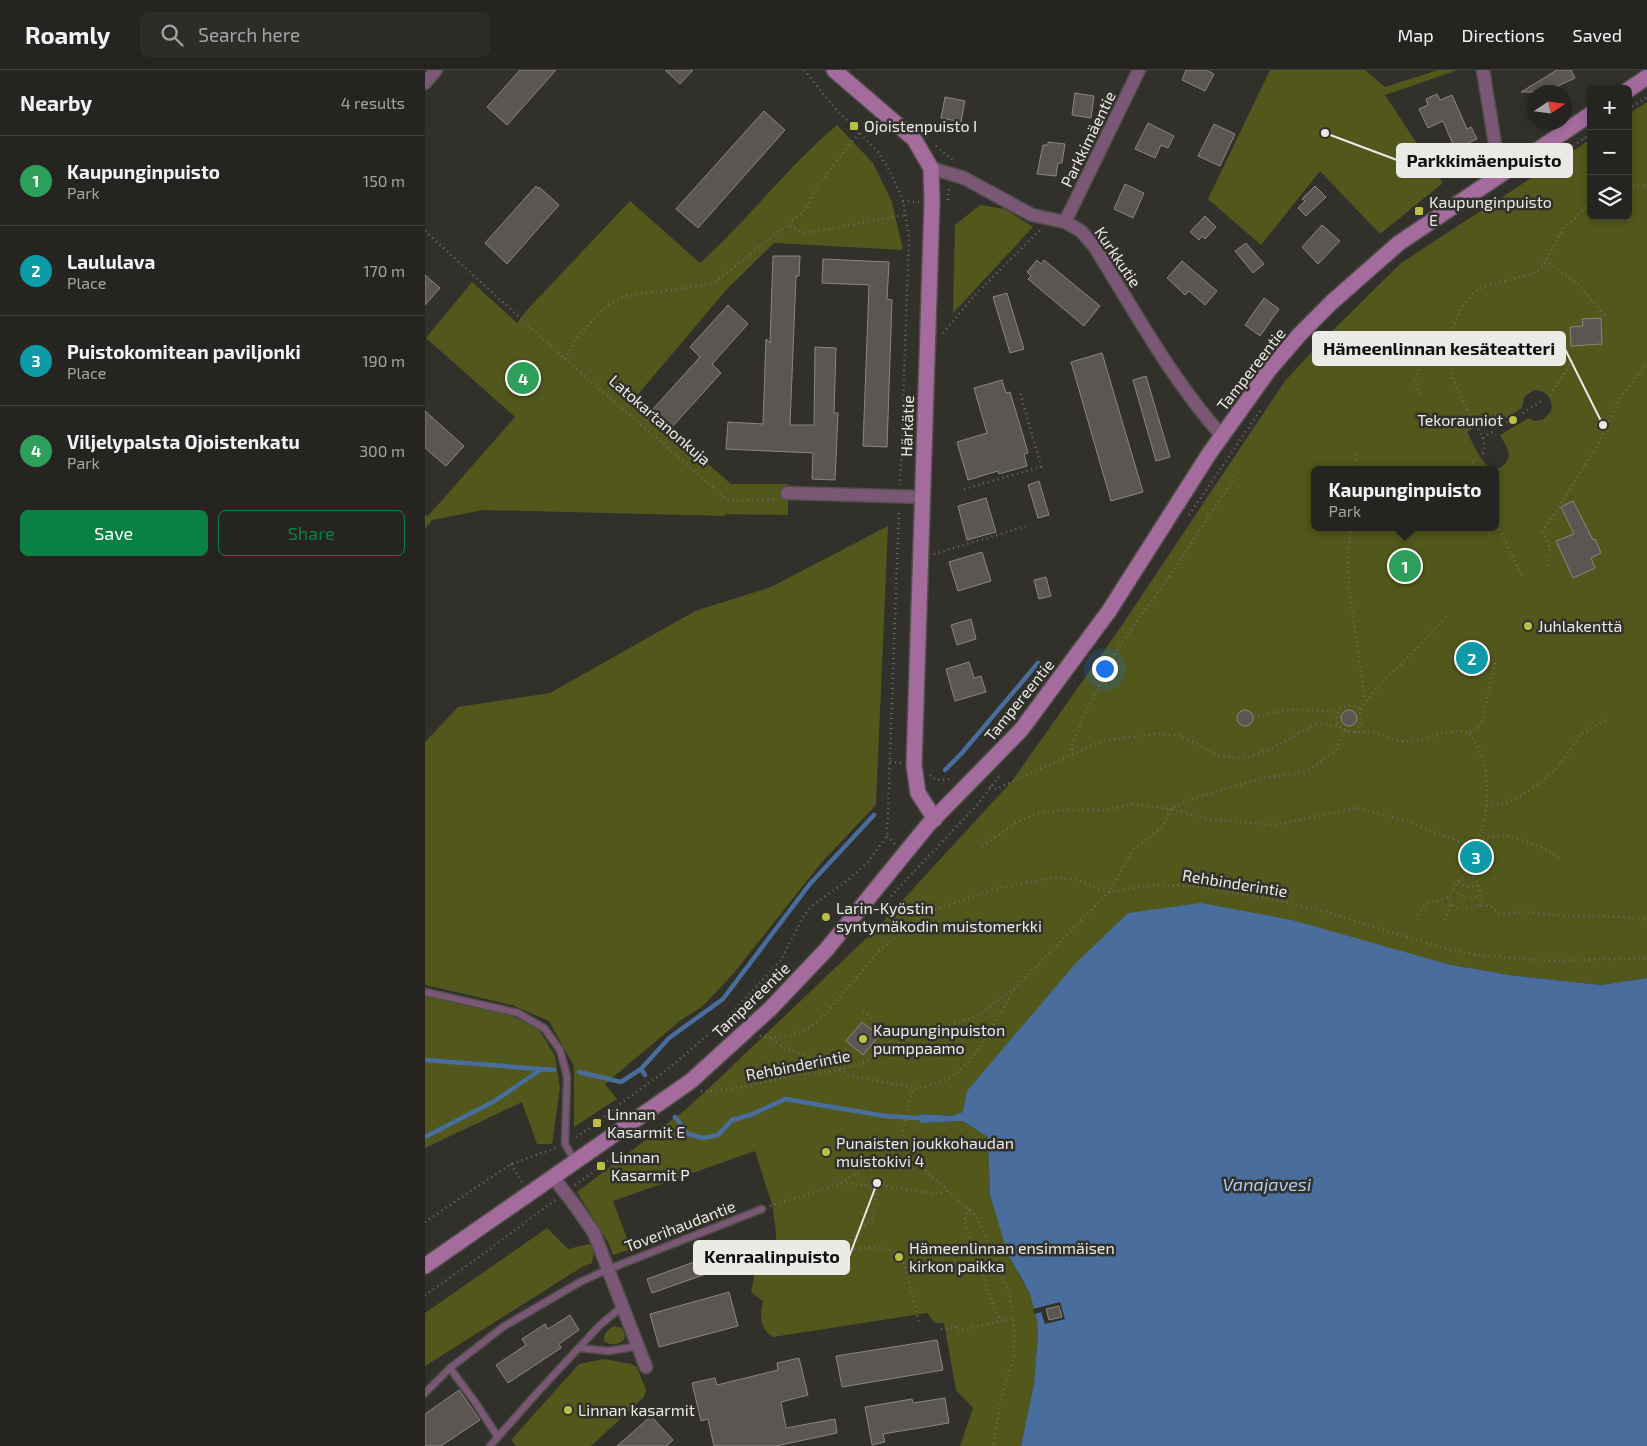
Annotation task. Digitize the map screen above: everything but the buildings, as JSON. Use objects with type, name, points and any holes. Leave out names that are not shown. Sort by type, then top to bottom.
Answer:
[{"type":"main road","name":"Härkätie","points":[[834,70],[914,139],[931,168],[932,187],[914,765],[919,793],[935,819]]},
{"type":"main road","points":[[1632,87],[1647,77]]},
{"type":"main road","name":"Tampereentie","points":[[425,1266],[691,1081],[770,1009],[826,950],[922,832],[1021,730],[1109,611],[1209,454],[1269,370],[1300,334],[1332,302],[1399,243],[1587,117]]},
{"type":"street","points":[[425,83],[436,70]]},
{"type":"street","name":"Parkkimäentie","points":[[1065,222],[1139,70]]},
{"type":"street","points":[[1483,70],[1500,175]]},
{"type":"street","name":"Kurkkutie","points":[[931,168],[964,178],[1032,215],[1065,222],[1081,231],[1094,246],[1166,361],[1202,413],[1222,436]]},
{"type":"street","points":[[787,493],[923,497]]},
{"type":"street","points":[[553,1178],[594,1233],[646,1367]]},
{"type":"lane","points":[[425,992],[518,1013],[544,1028],[561,1050],[567,1076],[565,1144],[575,1161]]},
{"type":"lane","name":"Toverihaudantie","points":[[425,1394],[450,1368],[503,1327],[580,1282],[762,1209]]},
{"type":"lane","points":[[490,1446],[535,1394],[600,1325],[623,1306]]},
{"type":"lane","points":[[579,1348],[609,1352],[639,1346]]},
{"type":"lane","points":[[450,1368],[498,1437]]},
{"type":"path","points":[[425,1222],[511,1164],[565,1144],[597,1123],[667,1070],[725,1020],[781,960],[808,910],[827,894],[847,881],[868,862],[887,836],[909,238],[903,201],[892,175],[879,153],[833,106],[804,70]]},
{"type":"path","points":[[1632,106],[1647,97]]},
{"type":"path","points":[[565,359],[577,337],[607,306],[623,297],[643,292],[675,290],[715,282],[807,208],[817,186],[860,132]]},
{"type":"path","points":[[1541,167],[1587,136]]},
{"type":"path","points":[[1584,138],[1587,143]]},
{"type":"path","points":[[1632,186],[1647,184]]},
{"type":"path","points":[[1420,394],[1415,381],[1420,364],[1444,341],[1451,331],[1462,307],[1473,294],[1483,287],[1531,274],[1541,269],[1564,228],[1587,207]]},
{"type":"path","points":[[788,225],[805,233],[906,215]]},
{"type":"path","points":[[943,333],[975,295],[1038,233],[1048,218]]},
{"type":"path","name":"Latokartanonkuja","points":[[425,231],[565,359],[729,501],[775,499],[787,493]]},
{"type":"path","points":[[1545,261],[1578,284],[1607,318]]},
{"type":"path","points":[[1550,395],[1572,360]]},
{"type":"path","points":[[1548,566],[1550,550],[1543,530],[1595,450],[1622,395],[1647,364]]},
{"type":"path","points":[[1451,373],[1459,394],[1475,424]]},
{"type":"path","points":[[964,489],[1041,466],[1020,392]]},
{"type":"path","points":[[1523,412],[1543,400]]},
{"type":"path","points":[[1186,520],[1262,408]]},
{"type":"path","points":[[1502,425],[1516,417]]},
{"type":"path","points":[[1478,429],[1483,438],[1485,449],[1482,455]]},
{"type":"path","points":[[1483,438],[1493,431]]},
{"type":"path","points":[[1355,466],[1357,452]]},
{"type":"path","points":[[1475,466],[1473,461],[1477,459]]},
{"type":"path","points":[[1072,755],[1072,744],[1085,712],[1120,645],[1174,570],[1238,471]]},
{"type":"path","points":[[921,558],[1027,526]]},
{"type":"path","points":[[1499,528],[1522,576]]},
{"type":"path","points":[[1351,531],[1348,560],[1349,588],[1365,702]]},
{"type":"path","points":[[1360,711],[1369,696],[1395,668],[1414,652],[1446,617]]},
{"type":"path","points":[[1469,733],[1481,724],[1496,659]]},
{"type":"path","points":[[1339,726],[1337,718],[1340,708],[1347,705],[1357,708],[1362,718],[1355,732]]},
{"type":"path","points":[[1258,716],[1290,709],[1339,712]]},
{"type":"path","points":[[1487,806],[1504,804],[1523,795],[1557,770],[1581,735],[1605,720]]},
{"type":"path","points":[[982,846],[1016,823],[1035,814],[1062,810],[1104,810],[1132,804],[1171,809],[1208,819],[1273,825],[1356,808],[1407,821],[1476,846],[1487,806],[1487,790],[1482,754],[1469,733],[1461,730],[1424,739],[1397,741],[1371,732],[1346,731],[1339,726],[1320,724],[1312,726],[1275,747],[1249,757],[1219,756],[1180,735],[1154,734],[1102,741],[996,789],[991,787]]},
{"type":"path","points":[[772,1039],[801,1032],[819,1021],[879,950],[916,920],[942,907],[995,889],[1056,876],[1075,880],[1109,892],[1133,850],[1162,827],[1171,809],[1185,801],[1267,777],[1303,773],[1334,752],[1346,731]]},
{"type":"path","points":[[918,866],[946,838],[1002,772]]},
{"type":"path","points":[[1479,840],[1500,835],[1509,837],[1541,847],[1559,858]]},
{"type":"path","points":[[1470,873],[1471,868]]},
{"type":"path","points":[[1419,915],[1427,903],[1448,898],[1466,873],[1470,873]]},
{"type":"path","points":[[1470,873],[1473,875],[1478,886],[1481,897],[1480,906]]},
{"type":"path","points":[[1459,882],[1467,887],[1478,886]]},
{"type":"path","name":"Rehbinderintie","points":[[695,1091],[714,1091],[743,1087],[790,1076],[841,1070],[863,1063],[893,1046],[929,1031],[976,1017],[1015,988],[1109,892],[1152,885],[1194,886],[1279,901],[1446,949],[1478,955],[1549,961],[1647,958]]},
{"type":"path","points":[[1453,890],[1464,898],[1481,897]]},
{"type":"path","points":[[1448,898],[1457,908],[1465,910],[1480,906],[1490,906],[1500,914],[1527,912],[1553,915],[1623,916],[1647,920]]},
{"type":"path","points":[[1445,920],[1451,903]]},
{"type":"path","points":[[754,1034],[772,1039],[787,1049],[805,1056],[836,1065],[849,1076],[907,1086],[914,1089],[939,1082],[954,1075],[979,1048],[1015,988]]},
{"type":"path","points":[[863,1011],[875,1022],[893,1046]]},
{"type":"path","points":[[762,1209],[841,1182],[899,1148],[907,1107],[914,1089]]},
{"type":"path","points":[[899,1148],[949,1190],[976,1216],[989,1243],[1009,1296],[1014,1327],[1013,1357],[1001,1398],[993,1446]]},
{"type":"path","points":[[841,1182],[931,1193],[949,1190]]},
{"type":"path","points":[[848,1250],[849,1243],[855,1234],[873,1218],[877,1186]]},
{"type":"path","points":[[969,1209],[965,1220],[996,1312],[1002,1321]]},
{"type":"path","points":[[805,1258],[874,1247],[896,1253],[903,1261],[906,1269],[919,1323]]},
{"type":"path","points":[[941,1329],[955,1326],[957,1331],[1013,1318]]},
{"type":"green space","points":[[1270,70],[1365,70],[1385,87],[1438,70],[1458,70],[1385,95],[1443,183],[1380,234],[1320,171],[1261,245],[1208,199]]},
{"type":"green space","points":[[1647,102],[1647,978],[1601,985],[1509,975],[1447,964],[952,1116],[921,1114],[921,1123],[963,1121],[988,1136],[990,1195],[1019,1276],[1030,1294],[1037,1321],[1038,1334],[1034,1383],[1021,1446],[960,1446],[973,1408],[956,1390],[944,1323],[935,1323],[927,1313],[773,1337],[765,1330],[761,1312],[763,1301],[751,1292],[757,1264],[777,1245],[773,1208],[755,1151],[613,1201],[631,1249],[613,1255],[609,1244],[577,1192],[685,1110],[706,1091],[878,927],[1012,781],[1120,628],[1285,381],[1320,343],[1401,263],[1587,142],[1587,220],[1632,220],[1632,111]],"holes":[[[1534,390],[1548,396],[1552,407],[1544,419],[1534,421],[1529,418],[1500,435],[1508,449],[1509,456],[1499,468],[1499,531],[1311,531],[1311,466],[1489,466],[1480,456],[1467,432],[1490,418],[1494,425],[1522,408],[1524,397]]]},
{"type":"green space","points":[[837,125],[873,163],[892,202],[903,250],[774,243],[727,289],[634,399],[731,484],[788,484],[788,515],[724,514],[726,516],[483,510],[432,520],[425,529],[425,515],[428,516],[515,417],[426,338],[472,282],[517,323],[630,201],[700,263],[735,229],[801,158]]},
{"type":"green space","points":[[980,205],[1005,209],[1033,227],[953,313],[955,225]]},
{"type":"green space","points":[[888,526],[876,805],[821,863],[733,974],[702,1007],[681,1020],[605,1084],[617,1099],[574,1127],[574,1066],[549,1021],[512,1005],[425,985],[425,742],[458,707],[550,693],[695,611],[771,587]]},
{"type":"green space","points":[[425,996],[439,996],[496,1009],[538,1028],[555,1056],[560,1088],[552,1144],[537,1144],[522,1102],[425,1148]]},
{"type":"green space","points":[[547,1228],[568,1249],[590,1244],[594,1253],[592,1263],[582,1267],[425,1366],[425,1313]]},
{"type":"green space","points":[[614,1326],[622,1328],[625,1335],[624,1340],[616,1344],[607,1343],[604,1341],[606,1332]]},
{"type":"green space","points":[[604,1359],[631,1364],[637,1367],[646,1390],[644,1397],[591,1446],[516,1446],[511,1440],[579,1364]]},
{"type":"water","name":"Vanajavesi","points":[[1201,903],[1292,920],[1447,964],[1509,975],[1601,985],[1647,978],[1647,1446],[1021,1446],[1034,1383],[1038,1334],[1037,1321],[1030,1294],[1008,1254],[990,1195],[988,1137],[963,1121],[921,1123],[917,1118],[921,1114],[952,1116],[963,1112],[967,1091],[1076,963],[1128,913]]},
{"type":"pier","points":[[1060,1302],[1065,1319],[1045,1324],[1041,1312],[1035,1314],[1033,1309]]},
{"type":"waterway","points":[[945,770],[961,754],[1038,663]]},
{"type":"waterway","points":[[641,1069],[669,1038],[723,999],[809,885],[874,815]]},
{"type":"waterway","points":[[425,1060],[554,1070]]},
{"type":"waterway","points":[[425,1137],[493,1102],[542,1069]]},
{"type":"waterway","points":[[579,1072],[621,1082],[641,1069],[645,1075]]},
{"type":"waterway","points":[[675,1117],[688,1134],[703,1138],[718,1135],[732,1120],[753,1114],[785,1099],[885,1116],[917,1118]]},
{"type":"place","name":"Ojoistenpuisto I","points":[[854,126]]},
{"type":"place","name":"Parkkimäenpuisto","points":[[1325,133]]},
{"type":"place","name":"Kaupunginpuisto E","points":[[1419,211]]},
{"type":"place","name":"Viljelypalsta Ojoistenkatu","points":[[523,378]]},
{"type":"place","name":"Tekorauniot","points":[[1513,420]]},
{"type":"place","name":"Hämeenlinnan kesäteatteri","points":[[1603,425]]},
{"type":"place","name":"Kaupunginpuisto","points":[[1405,566]]},
{"type":"place","name":"Juhlakenttä","points":[[1528,626]]},
{"type":"place","name":"Laululava","points":[[1472,658]]},
{"type":"place","name":"Puistokomitean paviljonki","points":[[1476,857]]},
{"type":"place","name":"Larin-Kyöstin syntymäkodin muistomerkki","points":[[826,917]]},
{"type":"place","name":"Kaupunginpuiston pumppaamo","points":[[863,1039]]},
{"type":"place","name":"Linnan Kasarmit E","points":[[597,1123]]},
{"type":"place","name":"Punaisten joukkohaudan muistokivi 4","points":[[826,1152]]},
{"type":"place","name":"Linnan Kasarmit P","points":[[601,1166]]},
{"type":"place","name":"Kenraalinpuisto","points":[[877,1183]]},
{"type":"place","name":"Hämeenlinnan ensimmäisen kirkon paikka","points":[[899,1257]]},
{"type":"place","name":"Linnan kasarmit","points":[[568,1410]]}]
